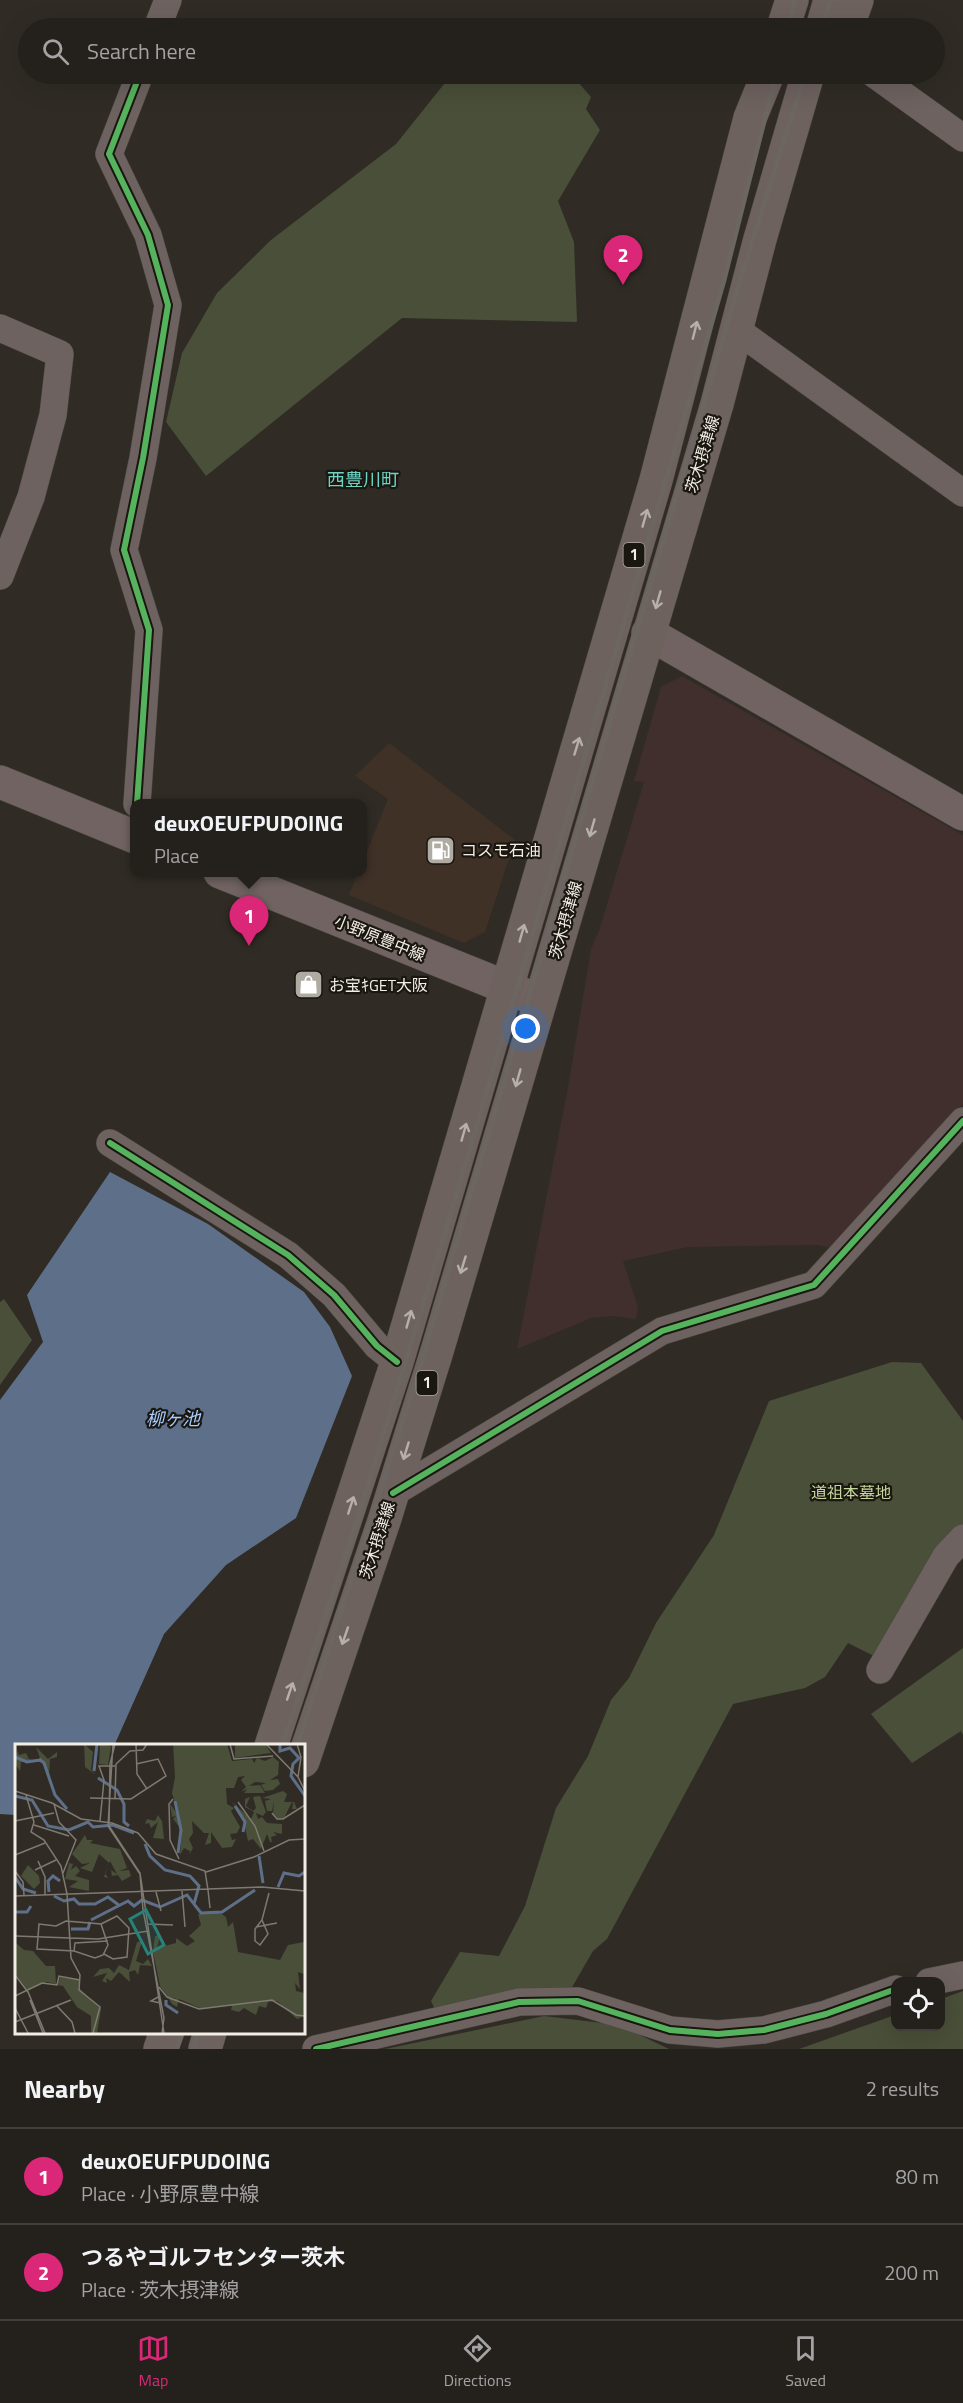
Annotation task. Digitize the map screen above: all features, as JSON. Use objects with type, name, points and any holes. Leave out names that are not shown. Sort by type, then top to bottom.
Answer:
[{"type":"main road","points":[[776,18],[780,0]]},
{"type":"main road","points":[[786,18],[792,0]]},
{"type":"main road","points":[[825,18],[830,0]]},
{"type":"main road","points":[[851,18],[857,0]]},
{"type":"main road","name":"1","points":[[272,1744],[397,1362],[656,480],[759,84]]},
{"type":"main road","name":"1","points":[[750,118],[764,84]]},
{"type":"main road","name":"茨木摂津線","points":[[304,1758],[393,1493],[717,404],[762,229],[805,84]]},
{"type":"main road","name":"1","points":[[717,404],[828,84]]},
{"type":"main road","points":[[159,2049],[165,2034]]},
{"type":"main road","points":[[205,2049],[209,2034]]},
{"type":"street","points":[[161,18],[168,0]]},
{"type":"street","points":[[136,84],[109,154],[148,235],[168,305],[143,459],[124,550],[149,630],[137,799]]},
{"type":"street","points":[[888,84],[963,138]]},
{"type":"street","points":[[0,328],[60,354],[53,415],[31,497],[0,576]]},
{"type":"street","points":[[741,333],[963,493]]},
{"type":"street","points":[[648,633],[963,814]]},
{"type":"street","points":[[0,782],[130,830]]},
{"type":"street","name":"小野原豊中線","points":[[230,877],[505,989],[540,1001]]},
{"type":"street","points":[[393,1493],[662,1331],[814,1285],[963,1121]]},
{"type":"street","points":[[110,1143],[288,1255],[334,1295],[377,1346],[397,1362]]},
{"type":"street","points":[[880,1670],[945,1556],[963,1538]]},
{"type":"street","points":[[945,1978],[963,1974]]},
{"type":"street","points":[[316,2049],[519,2002],[578,2001],[670,2030],[718,2034],[764,2030],[826,2014],[891,1991]]},
{"type":"shaded area","points":[[682,676],[963,835],[963,1104],[832,1248],[817,1245],[688,1247],[623,1261],[638,1307],[636,1319],[614,1316],[591,1318],[517,1349],[569,1082],[591,949],[600,928],[644,782],[634,781],[661,687]]},
{"type":"shaded area","name":"コスモ石油","points":[[389,743],[515,840],[485,932],[464,943],[349,895],[356,877],[367,877],[367,851],[388,799],[355,776]]},
{"type":"green space","points":[[444,84],[580,84],[591,97],[586,109],[600,130],[558,201],[574,242],[577,322],[402,318],[206,476],[166,422],[182,353],[217,293],[271,240],[396,144]]},
{"type":"green space","points":[[4,1299],[32,1340],[0,1385],[0,1302]]},
{"type":"green space","name":"道祖本墓地","points":[[892,1362],[921,1363],[963,1421],[963,1527],[880,1659],[848,1643],[825,1677],[805,1688],[733,1704],[607,1939],[593,1951],[571,1989],[435,2009],[431,2001],[460,1952],[499,1956],[525,1906],[556,1808],[588,1756],[611,1700],[629,1678],[656,1623],[714,1535],[769,1401]]},
{"type":"green space","points":[[963,1648],[963,1735],[961,1731],[912,1763],[871,1714]]},
{"type":"green space","points":[[963,1991],[963,2049],[799,2049],[891,2016],[891,2031],[945,2031],[945,1998]]},
{"type":"green space","points":[[544,2016],[619,2025],[669,2049],[385,2049]]},
{"type":"water","name":"柳ヶ池","points":[[110,1172],[208,1224],[304,1292],[330,1327],[352,1376],[296,1518],[226,1565],[164,1634],[115,1744],[15,1744],[15,1815],[0,1814],[0,1400],[43,1342],[27,1295]]},
{"type":"railway","points":[[790,18],[795,0]]},
{"type":"railway","points":[[825,18],[831,0]]},
{"type":"railway","points":[[283,1744],[357,1520],[454,1203],[724,281],[773,84]]},
{"type":"railway","points":[[298,1744],[412,1394],[739,284],[802,84]]},
{"type":"railway","points":[[177,2049],[182,2034]]},
{"type":"railway","points":[[193,2049],[197,2034]]},
{"type":"cycle path","points":[[136,84],[109,154],[148,235],[168,305],[143,458],[124,550],[149,630],[137,799]]},
{"type":"cycle path","points":[[393,1493],[662,1331],[814,1285],[963,1121]]},
{"type":"cycle path","points":[[110,1143],[288,1255],[334,1295],[377,1346],[397,1362]]},
{"type":"cycle path","points":[[316,2049],[519,2002],[578,2001],[670,2030],[718,2034],[764,2030],[826,2014],[891,1991]]},
{"type":"place","name":"つるやゴルフセンター茨木","points":[[623,285]]},
{"type":"place","name":"コスモ石油","points":[[440,850]]},
{"type":"place","name":"deuxOEUFPUDOING","points":[[249,946]]},
{"type":"place","name":"お宝ｷGET大阪","points":[[308,985]]},
{"type":"district","name":"西豊川町","points":[[363,480]]}]
